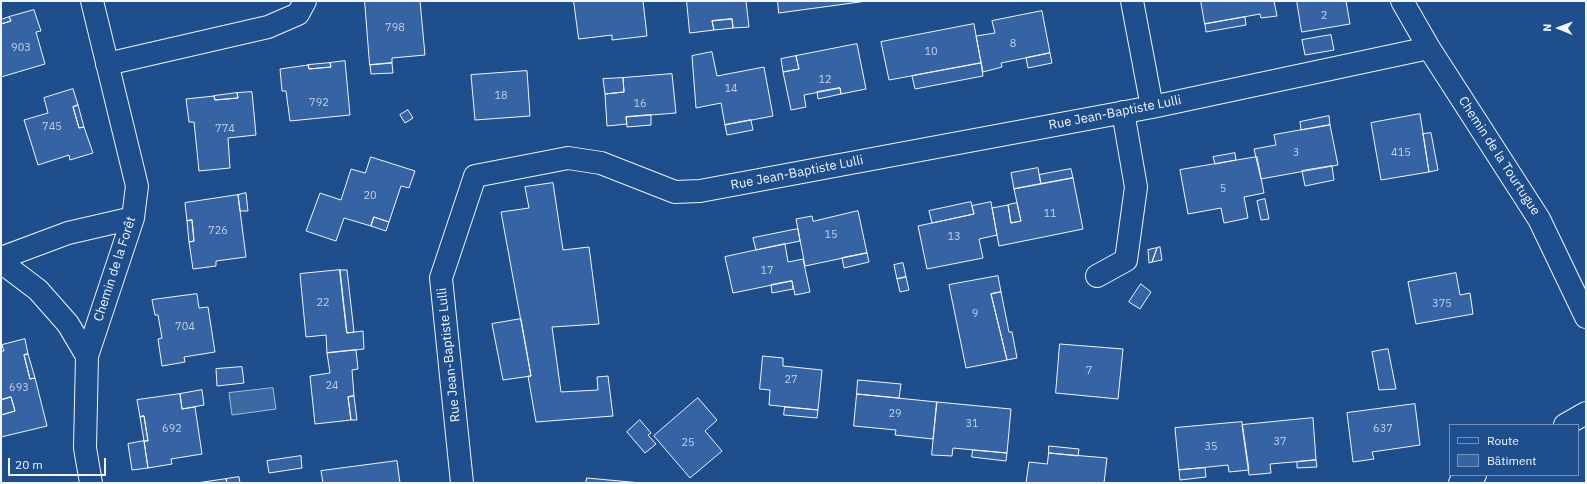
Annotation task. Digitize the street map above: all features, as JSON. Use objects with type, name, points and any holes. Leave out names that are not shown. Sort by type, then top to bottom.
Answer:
[{"type":"street","name":"Chemin de la Forêt","points":[[90,483],[85,448],[87,356],[133,218],[137,186],[92,1]]},
{"type":"street","points":[[107,64],[268,27],[298,14],[305,1]]},
{"type":"street","points":[[1132,1],[1152,107]]},
{"type":"street","name":"Chemin de la Tourtugue","points":[[1402,1],[1429,48],[1539,219],[1586,317]]},
{"type":"street","name":"Rue Jean-Baptiste Lulli","points":[[462,483],[440,278],[474,176],[568,158],[601,163],[675,192],[700,191],[1152,107],[1429,48]]},
{"type":"street","points":[[1097,276],[1126,260],[1136,187],[1123,112]]},
{"type":"street","points":[[1,258],[68,233],[133,218]]},
{"type":"street","points":[[1,262],[38,290],[68,324],[87,356]]},
{"type":"street","points":[[1567,424],[1586,413]]},
{"type":"street","points":[[1460,483],[1473,476]]},
{"type":"water","points":[[273,388],[276,409],[232,415],[229,393]]},
{"type":"building","points":[[365,1],[420,1],[425,55],[392,58],[392,63],[370,65]]},
{"type":"building","points":[[574,1],[643,1],[647,36],[612,40],[612,35],[579,39]]},
{"type":"building","points":[[687,1],[746,1],[749,27],[733,28],[732,19],[712,21],[714,30],[690,33]]},
{"type":"building","points":[[778,1],[867,1],[779,13]]},
{"type":"building","points":[[1201,1],[1274,1],[1277,16],[1261,18],[1260,14],[1205,24]]},
{"type":"building","points":[[1297,1],[1346,1],[1350,24],[1302,32]]},
{"type":"building","points":[[34,10],[41,31],[36,32],[45,64],[1,77],[1,24],[11,21],[9,17]]},
{"type":"building","points":[[1042,11],[1050,53],[1001,63],[1002,67],[983,72],[976,36],[995,33],[992,21]]},
{"type":"building","points":[[9,17],[11,21],[1,24],[1,20]]},
{"type":"building","points":[[1245,17],[1246,25],[1206,32],[1205,24]]},
{"type":"building","points":[[732,19],[733,28],[714,30],[712,21]]},
{"type":"building","points":[[974,24],[981,63],[889,80],[881,42]]},
{"type":"building","points":[[1331,35],[1334,50],[1305,55],[1302,40]]},
{"type":"building","points":[[857,44],[866,89],[841,94],[840,88],[804,95],[806,107],[791,110],[783,72],[799,69],[796,56]]},
{"type":"building","points":[[712,52],[717,76],[764,67],[773,116],[725,125],[721,103],[696,108],[692,56]]},
{"type":"building","points":[[1050,53],[1052,63],[1028,68],[1026,58]]},
{"type":"building","points":[[796,56],[799,69],[783,72],[781,59]]},
{"type":"building","points":[[345,61],[350,115],[290,121],[286,91],[282,91],[280,69],[308,65],[309,69],[331,67],[330,63]]},
{"type":"building","points":[[330,63],[331,67],[309,69],[308,65]]},
{"type":"building","points":[[392,63],[393,73],[371,74],[370,65]]},
{"type":"building","points":[[981,63],[983,76],[915,89],[912,76]]},
{"type":"building","points":[[527,71],[530,116],[475,120],[471,75]]},
{"type":"building","points":[[672,74],[676,113],[626,117],[627,124],[607,126],[605,94],[624,92],[623,78]]},
{"type":"building","points":[[623,78],[624,92],[605,94],[603,79]]},
{"type":"building","points":[[840,88],[841,94],[818,99],[817,92]]},
{"type":"building","points":[[73,89],[78,105],[73,107],[79,128],[84,127],[93,153],[70,160],[69,155],[38,165],[24,120],[48,113],[44,98]]},
{"type":"building","points":[[252,92],[256,135],[228,138],[230,168],[199,171],[194,122],[189,122],[186,99],[214,96],[215,100],[238,98],[237,93]]},
{"type":"building","points":[[237,93],[238,98],[215,100],[214,96]]},
{"type":"building","points":[[78,105],[84,127],[79,128],[73,107]]},
{"type":"building","points":[[408,110],[413,118],[405,123],[400,115]]},
{"type":"building","points":[[1420,114],[1429,172],[1381,180],[1371,123]]},
{"type":"building","points":[[651,115],[651,125],[627,127],[626,117]]},
{"type":"building","points":[[1329,116],[1330,125],[1301,130],[1300,122]]},
{"type":"building","points":[[751,120],[753,130],[727,135],[725,125]]},
{"type":"building","points":[[1330,125],[1338,165],[1261,179],[1254,149],[1276,145],[1274,135]]},
{"type":"building","points":[[1431,133],[1438,170],[1429,172],[1423,134]]},
{"type":"building","points":[[1235,153],[1236,160],[1215,164],[1213,157]]},
{"type":"building","points":[[371,157],[415,171],[409,188],[401,186],[389,222],[374,217],[371,226],[344,218],[336,241],[306,231],[320,193],[341,200],[351,169],[365,173]]},
{"type":"building","points":[[1257,157],[1264,193],[1244,197],[1248,218],[1224,223],[1221,208],[1188,214],[1180,170]]},
{"type":"building","points":[[1332,166],[1334,180],[1305,186],[1302,171]]},
{"type":"building","points":[[1038,168],[1041,184],[1014,189],[1011,173]]},
{"type":"building","points":[[1071,169],[1073,178],[1041,184],[1039,175]]},
{"type":"building","points":[[1073,178],[1083,229],[999,246],[992,208],[1008,205],[1011,223],[1021,221],[1014,189]]},
{"type":"building","points":[[553,183],[563,250],[589,247],[599,324],[552,327],[561,392],[598,390],[597,377],[608,376],[613,416],[536,422],[528,376],[531,376],[501,212],[529,208],[525,187]]},
{"type":"building","points":[[246,193],[248,211],[240,211],[238,195]]},
{"type":"building","points":[[238,195],[246,257],[216,261],[216,266],[193,269],[189,242],[194,241],[192,220],[187,221],[185,203]]},
{"type":"building","points":[[1265,199],[1269,219],[1261,220],[1257,201]]},
{"type":"building","points":[[971,202],[974,214],[932,223],[929,211]]},
{"type":"building","points":[[991,202],[997,235],[979,239],[983,258],[927,269],[918,226],[974,214],[972,206]]},
{"type":"building","points":[[1017,203],[1021,221],[1011,223],[1008,205]]},
{"type":"building","points":[[858,211],[867,253],[805,266],[796,219],[812,216],[813,221]]},
{"type":"building","points":[[374,217],[389,222],[386,231],[371,226]]},
{"type":"building","points":[[192,220],[194,241],[189,242],[187,221]]},
{"type":"building","points":[[798,229],[800,241],[756,250],[753,238]]},
{"type":"building","points":[[785,244],[788,262],[803,259],[810,292],[795,295],[792,281],[733,293],[725,257]]},
{"type":"building","points":[[1160,247],[1162,260],[1152,262],[1157,248]]},
{"type":"building","points":[[1157,248],[1152,262],[1149,263],[1148,250]]},
{"type":"building","points":[[867,253],[869,262],[844,268],[842,258]]},
{"type":"building","points":[[903,263],[906,277],[897,279],[894,265]]},
{"type":"building","points":[[340,270],[347,333],[363,331],[364,349],[327,353],[326,335],[306,337],[300,274]]},
{"type":"building","points":[[340,270],[347,270],[354,332],[347,333]]},
{"type":"building","points":[[1456,273],[1460,295],[1470,293],[1473,314],[1416,324],[1408,282]]},
{"type":"building","points":[[998,276],[1001,292],[991,294],[1007,360],[966,368],[949,285]]},
{"type":"building","points":[[906,277],[909,290],[900,292],[897,279]]},
{"type":"building","points":[[792,281],[793,289],[772,293],[771,285]]},
{"type":"building","points":[[1141,284],[1151,292],[1140,309],[1129,302]]},
{"type":"building","points":[[1001,292],[1009,332],[1012,332],[1017,358],[1007,360],[991,294]]},
{"type":"building","points":[[197,294],[199,308],[208,307],[215,352],[184,357],[185,362],[162,366],[158,339],[162,338],[158,315],[155,315],[152,300]]},
{"type":"building","points":[[521,319],[531,376],[503,380],[492,324]]},
{"type":"building","points":[[25,339],[28,354],[24,355],[30,379],[35,378],[47,426],[1,437],[1,415],[15,411],[11,397],[1,400],[1,351],[4,351],[2,345]]},
{"type":"building","points":[[1060,344],[1123,349],[1118,399],[1056,393]]},
{"type":"building","points":[[1388,349],[1396,389],[1379,390],[1372,352]]},
{"type":"building","points":[[356,350],[358,369],[352,370],[354,396],[348,397],[351,420],[315,424],[310,376],[330,373],[327,353]]},
{"type":"building","points":[[28,354],[35,378],[30,379],[24,355]]},
{"type":"building","points":[[763,356],[783,358],[783,366],[822,370],[818,410],[769,405],[770,390],[760,389]]},
{"type":"building","points":[[242,367],[244,383],[217,386],[216,369]]},
{"type":"building","points":[[858,380],[901,384],[899,398],[857,394]]},
{"type":"building","points":[[202,390],[204,405],[182,409],[180,394]]},
{"type":"building","points":[[180,394],[182,409],[195,407],[202,454],[171,459],[172,464],[148,468],[144,441],[148,441],[144,416],[140,417],[137,400]]},
{"type":"building","points":[[857,394],[937,402],[933,439],[895,435],[896,430],[854,426]]},
{"type":"building","points":[[354,396],[357,420],[351,420],[348,397]]},
{"type":"building","points":[[11,397],[15,411],[1,415],[1,400]]},
{"type":"building","points":[[698,398],[717,420],[705,431],[722,451],[690,478],[654,436]]},
{"type":"building","points":[[937,402],[1011,409],[1007,453],[953,448],[952,456],[932,455]]},
{"type":"building","points":[[1415,404],[1420,445],[1372,452],[1374,459],[1353,462],[1347,413]]},
{"type":"building","points":[[785,407],[818,410],[817,418],[784,415]]},
{"type":"building","points":[[144,416],[148,441],[144,441],[140,417]]},
{"type":"building","points":[[1313,418],[1316,460],[1270,464],[1271,473],[1249,475],[1242,425]]},
{"type":"building","points":[[640,420],[651,433],[648,435],[656,444],[645,453],[627,432]]},
{"type":"building","points":[[1242,422],[1249,470],[1229,472],[1228,465],[1179,470],[1175,428]]},
{"type":"building","points":[[144,441],[148,468],[132,470],[128,444]]},
{"type":"building","points":[[1049,446],[1079,449],[1078,456],[1049,453]]},
{"type":"building","points":[[973,450],[1007,453],[1006,461],[972,457]]},
{"type":"building","points":[[1049,453],[1107,458],[1104,483],[1026,483],[1029,462],[1047,464]]},
{"type":"building","points":[[301,456],[302,468],[269,473],[267,461]]},
{"type":"building","points":[[1316,460],[1317,467],[1297,468],[1297,462]]},
{"type":"building","points":[[397,461],[400,483],[323,483],[321,471]]},
{"type":"building","points":[[1205,468],[1206,477],[1180,480],[1179,470]]},
{"type":"building","points":[[239,477],[240,483],[227,483],[226,479]]},
{"type":"building","points":[[587,478],[641,483],[586,483]]},
{"type":"building","points":[[226,479],[227,483],[197,483]]}]
